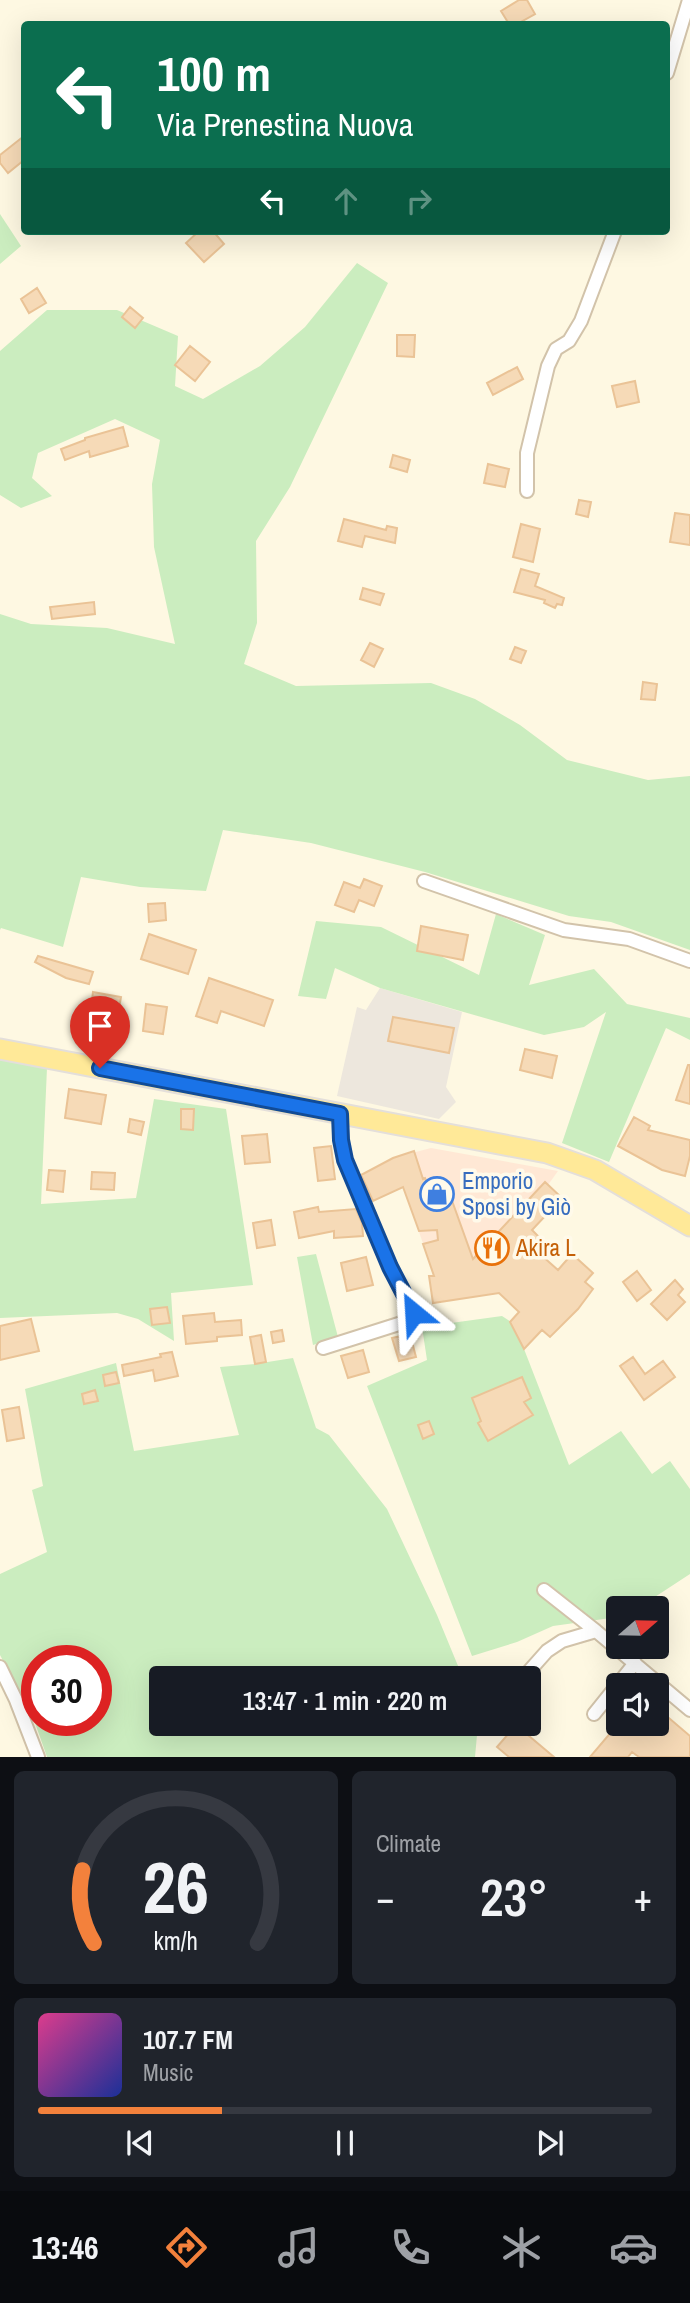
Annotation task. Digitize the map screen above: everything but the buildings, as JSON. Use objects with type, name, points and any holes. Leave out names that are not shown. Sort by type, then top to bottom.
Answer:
[{"type":"main road","points":[[0,1049],[537,1151],[574,1161],[627,1187],[690,1226]]},
{"type":"street","points":[[670,63],[688,0]]},
{"type":"street","points":[[527,491],[527,453],[548,366],[555,349],[569,341],[580,321],[613,235]]},
{"type":"street","points":[[424,881],[552,926],[577,933],[629,939],[690,961]]},
{"type":"street","points":[[323,1348],[405,1322],[414,1313],[390,1267],[345,1160],[340,1114]]},
{"type":"street","points":[[544,1590],[690,1710]]},
{"type":"street","points":[[534,1666],[547,1651],[562,1641],[596,1631]]},
{"type":"street","points":[[594,1714],[635,1663]]},
{"type":"street","points":[[0,1667],[38,1757]]},
{"type":"shaded area","points":[[380,988],[462,1012],[446,1087],[456,1102],[439,1119],[337,1096],[357,1007],[366,1010]]},
{"type":"shaded area","points":[[431,1148],[558,1171],[548,1185],[562,1198],[533,1230],[540,1238],[502,1279],[432,1269],[393,1158]]},
{"type":"green space","points":[[0,214],[21,246],[0,264]]},
{"type":"green space","points":[[357,263],[388,283],[290,487],[256,541],[257,623],[244,664],[296,686],[431,683],[475,699],[520,725],[567,760],[648,780],[690,776],[690,950],[611,922],[569,916],[425,872],[311,843],[223,830],[206,891],[140,887],[81,877],[63,947],[1,928],[0,930],[0,614],[31,624],[107,628],[175,644],[154,547],[152,484],[160,440],[115,419],[38,453],[32,478],[52,496],[21,508],[0,495],[0,351],[47,310],[117,310],[178,336],[175,386],[203,399],[260,366],[305,327]]},
{"type":"green space","points":[[496,914],[545,935],[529,985],[594,969],[627,1004],[690,1018],[690,1040],[666,1028],[609,1162],[562,1143],[606,1012],[584,1027],[544,1035],[380,988],[335,968],[326,999],[298,996],[316,921],[381,927],[479,975]]},
{"type":"green space","points":[[0,1060],[47,1068],[41,1204],[136,1198],[154,1099],[226,1109],[253,1285],[171,1293],[174,1341],[138,1319],[117,1313],[0,1318]]},
{"type":"green space","points":[[316,1254],[338,1337],[313,1345],[297,1257]]},
{"type":"green space","points":[[502,1316],[511,1322],[569,1465],[621,1431],[652,1474],[670,1461],[690,1489],[690,1574],[656,1596],[606,1596],[606,1619],[553,1626],[517,1642],[472,1656],[367,1386],[427,1360],[422,1327]]},
{"type":"green space","points":[[293,1358],[316,1428],[329,1435],[387,1509],[458,1666],[149,1666],[149,1736],[477,1736],[475,1757],[47,1757],[40,1736],[112,1736],[112,1645],[21,1645],[21,1695],[0,1655],[0,1574],[47,1552],[32,1490],[43,1486],[25,1389],[116,1363],[134,1451],[239,1435],[220,1367]]},
{"type":"place","name":"Emporio Sposi by Giò","points":[[437,1194]]},
{"type":"place","name":"Akira L","points":[[492,1248]]},
{"type":"route","points":[[100,1068],[340,1114],[345,1160],[390,1267],[414,1313]]}]
